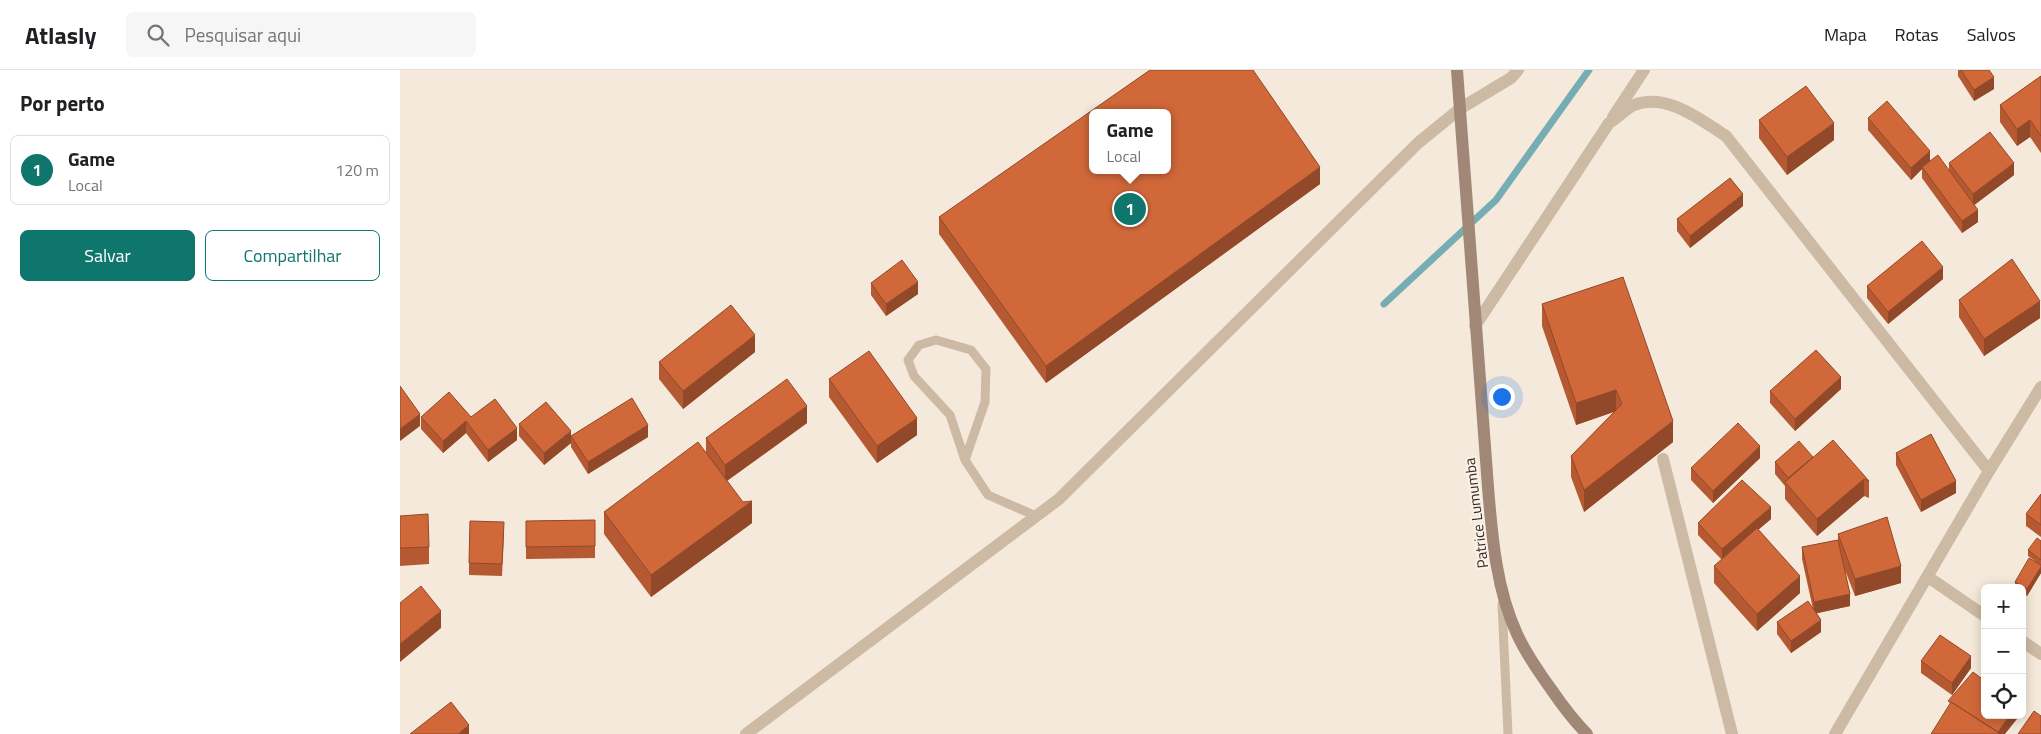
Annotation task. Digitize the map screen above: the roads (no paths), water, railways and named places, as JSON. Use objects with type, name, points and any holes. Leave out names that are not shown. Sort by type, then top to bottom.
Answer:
[{"type":"street","points":[[1457,70],[1461,108]]},
{"type":"street","points":[[746,734],[1059,499],[1418,143],[1461,108],[1510,78],[1518,70]]},
{"type":"street","points":[[1475,326],[1644,70]]},
{"type":"street","points":[[1609,123],[1635,105],[1652,103],[1679,106],[1726,136],[1989,471]]},
{"type":"street","name":"Patrice Lumumba","points":[[1461,108],[1475,326],[1491,527],[1502,588],[1516,632],[1528,656],[1574,721],[1587,734]]},
{"type":"street","points":[[1835,734],[1989,471],[2041,388]]},
{"type":"street","points":[[1662,459],[1732,734]]},
{"type":"street","points":[[1928,577],[1981,613]]},
{"type":"street","points":[[2026,644],[2041,654]]},
{"type":"lane","points":[[965,460],[984,402],[986,369],[971,350],[936,340],[919,344],[908,360],[914,376],[950,415],[965,460],[988,495],[1036,516]]},
{"type":"lane","points":[[1502,588],[1508,734]]},
{"type":"waterway","points":[[1384,304],[1496,200],[1589,70]]},
{"type":"place","name":"Game","points":[[1130,209]]}]
